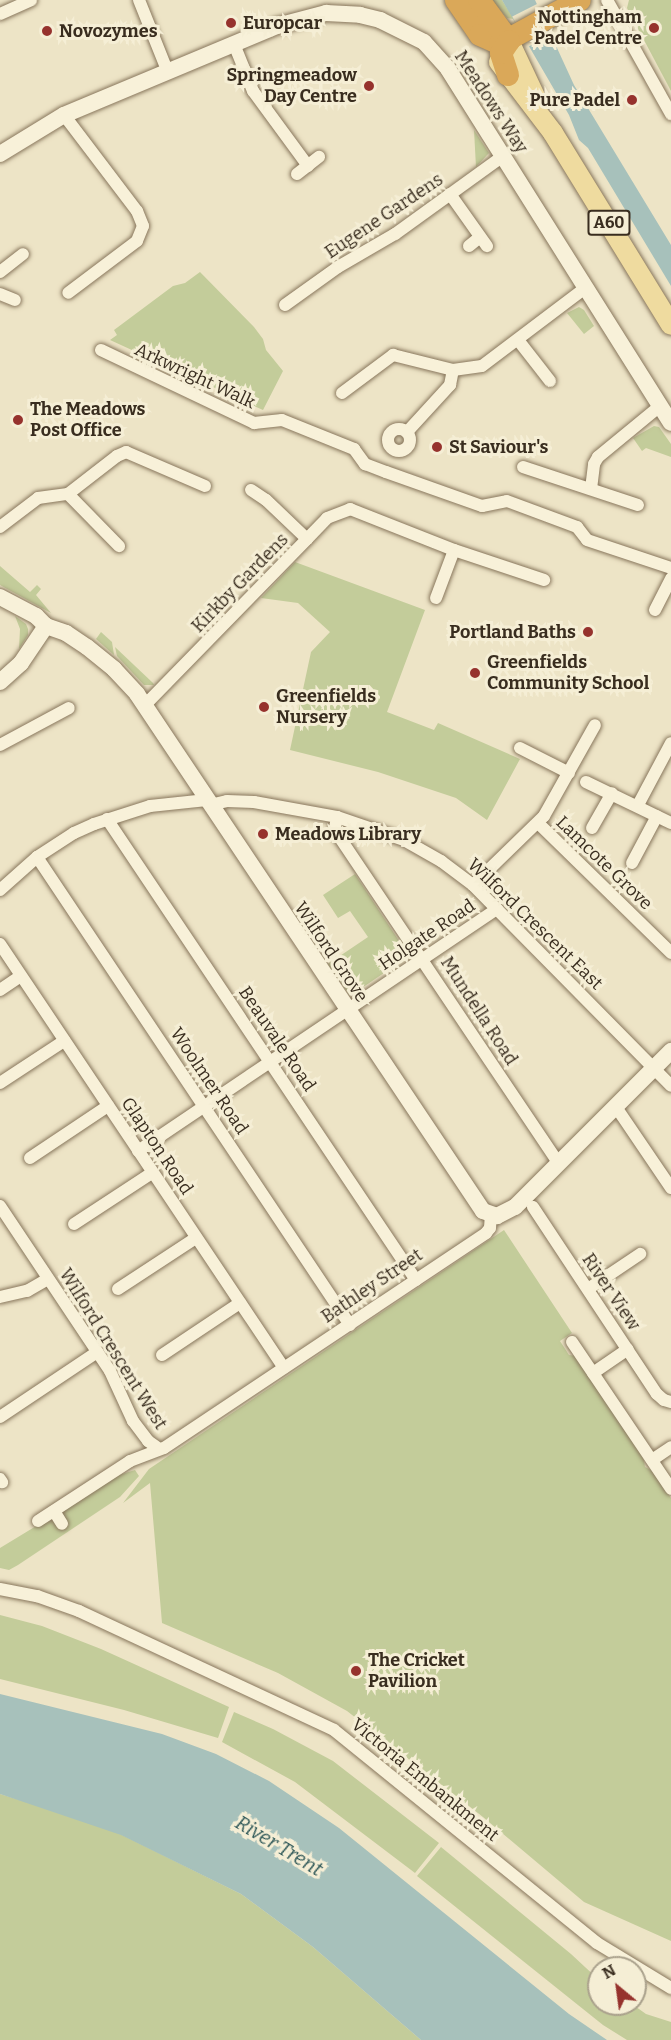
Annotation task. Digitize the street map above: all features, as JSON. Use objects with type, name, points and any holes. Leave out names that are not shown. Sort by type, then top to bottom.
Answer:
[{"type":"highway","name":"A60","points":[[456,0],[483,38]]},
{"type":"highway","name":"A60","points":[[479,0],[513,37]]},
{"type":"highway","points":[[483,38],[495,44],[513,37],[580,0]]},
{"type":"highway","points":[[508,75],[501,53],[513,37]]},
{"type":"main road","name":"A60","points":[[513,37],[546,122]]},
{"type":"main road","name":"A60","points":[[483,38],[508,75],[546,122],[671,325]]},
{"type":"street","points":[[0,14],[31,0]]},
{"type":"street","points":[[139,0],[168,70]]},
{"type":"street","points":[[608,0],[671,114]]},
{"type":"street","name":"Meadows Way","points":[[0,154],[64,115],[277,26],[326,13],[360,15],[380,20],[424,42],[439,56],[671,423]]},
{"type":"street","points":[[234,44],[253,91],[308,166]]},
{"type":"street","points":[[64,115],[137,211],[143,226],[137,241],[68,293]]},
{"type":"street","name":"Eugene Gardens","points":[[285,305],[338,267],[396,234],[502,156]]},
{"type":"street","points":[[297,174],[319,158]]},
{"type":"street","points":[[450,194],[484,241],[469,246]]},
{"type":"street","points":[[0,272],[23,254]]},
{"type":"street","points":[[76,269],[84,280]]},
{"type":"street","points":[[342,393],[393,355],[399,354],[453,370],[482,366],[585,288]]},
{"type":"street","points":[[518,340],[547,366],[550,381]]},
{"type":"street","name":"Arkwright Walk","points":[[100,350],[153,380],[254,423],[282,420],[354,449],[365,464],[404,479],[478,505],[507,501],[577,527],[587,540],[671,568]]},
{"type":"street","points":[[407,432],[450,385],[453,370]]},
{"type":"street","points":[[344,374],[352,384]]},
{"type":"street","points":[[591,489],[594,464],[598,457],[660,406]]},
{"type":"street","points":[[0,527],[38,498],[68,494],[117,456],[126,452],[205,486]]},
{"type":"street","points":[[523,467],[638,505]]},
{"type":"street","name":"Kirkby Gardens","points":[[145,705],[307,539],[266,500],[251,490]]},
{"type":"street","points":[[68,494],[119,546]]},
{"type":"street","points":[[307,539],[327,518],[350,509],[454,550],[544,580]]},
{"type":"street","points":[[436,598],[454,550]]},
{"type":"street","points":[[655,610],[671,578]]},
{"type":"street","name":"Wilford Grove","points":[[0,597],[36,616],[46,626],[66,633],[101,658],[145,705],[478,1207],[491,1215]]},
{"type":"street","points":[[0,682],[21,663],[46,626]]},
{"type":"street","points":[[0,745],[69,708]]},
{"type":"street","points":[[473,885],[538,823],[595,725]]},
{"type":"street","points":[[638,806],[671,743]]},
{"type":"street","points":[[520,748],[569,773]]},
{"type":"street","points":[[586,782],[671,823]]},
{"type":"street","points":[[592,828],[612,793]]},
{"type":"street","points":[[0,890],[37,857],[74,833],[107,819],[162,804],[209,802]]},
{"type":"street","name":"Wilford Crescent East","points":[[209,802],[254,802],[337,818],[419,847],[473,885],[671,1086]]},
{"type":"street","points":[[632,863],[657,816]]},
{"type":"street","name":"Mundella Road","points":[[337,818],[335,828],[338,835],[559,1164]]},
{"type":"street","name":"Beauvale Road","points":[[107,819],[416,1280]]},
{"type":"street","name":"Lamcote Grove","points":[[538,823],[671,953]]},
{"type":"street","name":"Woolmer Road","points":[[37,857],[350,1325]]},
{"type":"street","name":"Holgate Road","points":[[138,1151],[203,1105],[497,909]]},
{"type":"street","name":"Glapton Road","points":[[0,944],[284,1368]]},
{"type":"street","points":[[0,990],[21,976]]},
{"type":"street","points":[[0,1083],[64,1041]]},
{"type":"street","points":[[491,1215],[501,1215],[515,1207],[671,1051]]},
{"type":"street","points":[[30,1158],[108,1106]]},
{"type":"street","points":[[616,1107],[671,1188]]},
{"type":"street","points":[[74,1224],[152,1173]]},
{"type":"street","name":"Wilford Crescent West","points":[[0,1206],[110,1371],[133,1421],[148,1441],[158,1448]]},
{"type":"street","name":"River View","points":[[533,1208],[660,1398],[671,1402]]},
{"type":"street","name":"Bathley Street","points":[[38,1521],[130,1461],[146,1457],[158,1448],[164,1448],[350,1325],[486,1233],[490,1228],[491,1215]]},
{"type":"street","points":[[118,1289],[196,1238]]},
{"type":"street","points":[[588,1289],[640,1254]]},
{"type":"street","points":[[0,1297],[27,1291],[48,1279]]},
{"type":"street","points":[[162,1355],[240,1303]]},
{"type":"street","points":[[572,1342],[671,1489]]},
{"type":"street","name":"River View","points":[[593,1373],[628,1349]]},
{"type":"street","points":[[0,1417],[97,1352]]},
{"type":"street","points":[[652,1460],[671,1448]]},
{"type":"street","points":[[54,1511],[62,1524]]},
{"type":"street","name":"Victoria Embankment","points":[[0,1589],[37,1596],[79,1611],[334,1730],[597,1943],[671,1988]]},
{"type":"green space","points":[[492,0],[502,0],[514,19],[507,18]]},
{"type":"green space","name":"Nottingham Padel Centre","points":[[629,0],[671,0],[671,91],[627,8]]},
{"type":"green space","points":[[474,130],[489,153],[476,167]]},
{"type":"green space","points":[[200,272],[254,327],[263,339],[266,350],[283,371],[263,410],[110,340],[117,335],[114,330],[173,286],[185,283]]},
{"type":"green space","points":[[579,307],[584,310],[594,326],[584,334],[567,313]]},
{"type":"green space","points":[[654,426],[659,427],[671,444],[671,457],[646,448],[642,451],[633,438]]},
{"type":"green space","points":[[295,562],[425,610],[387,712],[434,730],[438,723],[520,759],[487,820],[456,798],[378,772],[290,750],[311,652],[330,632],[298,603],[261,598]]},
{"type":"green space","points":[[0,566],[30,592],[37,585],[41,589],[36,595],[51,613],[0,585]]},
{"type":"green space","points":[[15,616],[26,624],[28,629],[28,635],[19,649],[20,629]]},
{"type":"green space","points":[[101,632],[112,642],[114,655],[96,639]]},
{"type":"green space","points":[[115,647],[154,685],[144,685],[117,656]]},
{"type":"green space","points":[[355,874],[409,956],[350,996],[328,964],[368,937],[350,911],[338,918],[323,895]]},
{"type":"green space","points":[[504,1230],[572,1333],[560,1341],[569,1355],[576,1356],[643,1455],[645,1467],[653,1471],[671,1498],[671,1941],[584,1902],[483,1817],[347,1711],[278,1673],[162,1623],[150,1483],[123,1503],[149,1469]]},
{"type":"green space","points":[[135,1470],[139,1476],[120,1497],[18,1565],[9,1570],[0,1568],[0,1548],[51,1517],[60,1530],[69,1525],[61,1510],[119,1475]]},
{"type":"green space","points":[[0,1615],[42,1626],[101,1649],[229,1707],[218,1738],[124,1710],[0,1679]]},
{"type":"green space","points":[[234,1712],[273,1729],[333,1761],[439,1843],[415,1873],[295,1782],[222,1742]]},
{"type":"green space","points":[[0,1794],[104,1826],[241,1894],[313,1947],[421,2040],[0,2040]]},
{"type":"green space","points":[[441,1847],[587,1969],[587,2012],[417,1876]]},
{"type":"green space","points":[[647,2014],[671,2022],[671,2040],[627,2040],[592,2016]]},
{"type":"water","points":[[502,0],[535,0],[574,85],[671,245],[671,286],[588,148],[579,140],[569,115]]},
{"type":"water","name":"River Trent","points":[[0,1694],[162,1734],[216,1754],[269,1781],[339,1828],[569,2014],[607,2040],[421,2040],[313,1947],[241,1894],[121,1835],[0,1794]]},
{"type":"pier","points":[[539,3],[554,33],[528,47],[512,17]]},
{"type":"place","name":"Europcar","points":[[231,23]]},
{"type":"place","name":"Nottingham Padel Centre","points":[[654,28]]},
{"type":"place","name":"Novozymes","points":[[47,31]]},
{"type":"place","name":"Springmeadow Day Centre","points":[[369,86]]},
{"type":"place","name":"Pure Padel","points":[[632,100]]},
{"type":"place","name":"The Meadows Post Office","points":[[18,420]]},
{"type":"place","name":"St Saviour's","points":[[437,447]]},
{"type":"place","name":"Portland Baths","points":[[588,632]]},
{"type":"place","name":"Greenfields Community School","points":[[475,673]]},
{"type":"place","name":"Greenfields Nursery","points":[[264,707]]},
{"type":"place","name":"Meadows Library","points":[[263,834]]},
{"type":"place","name":"The Cricket Pavilion","points":[[356,1671]]}]
